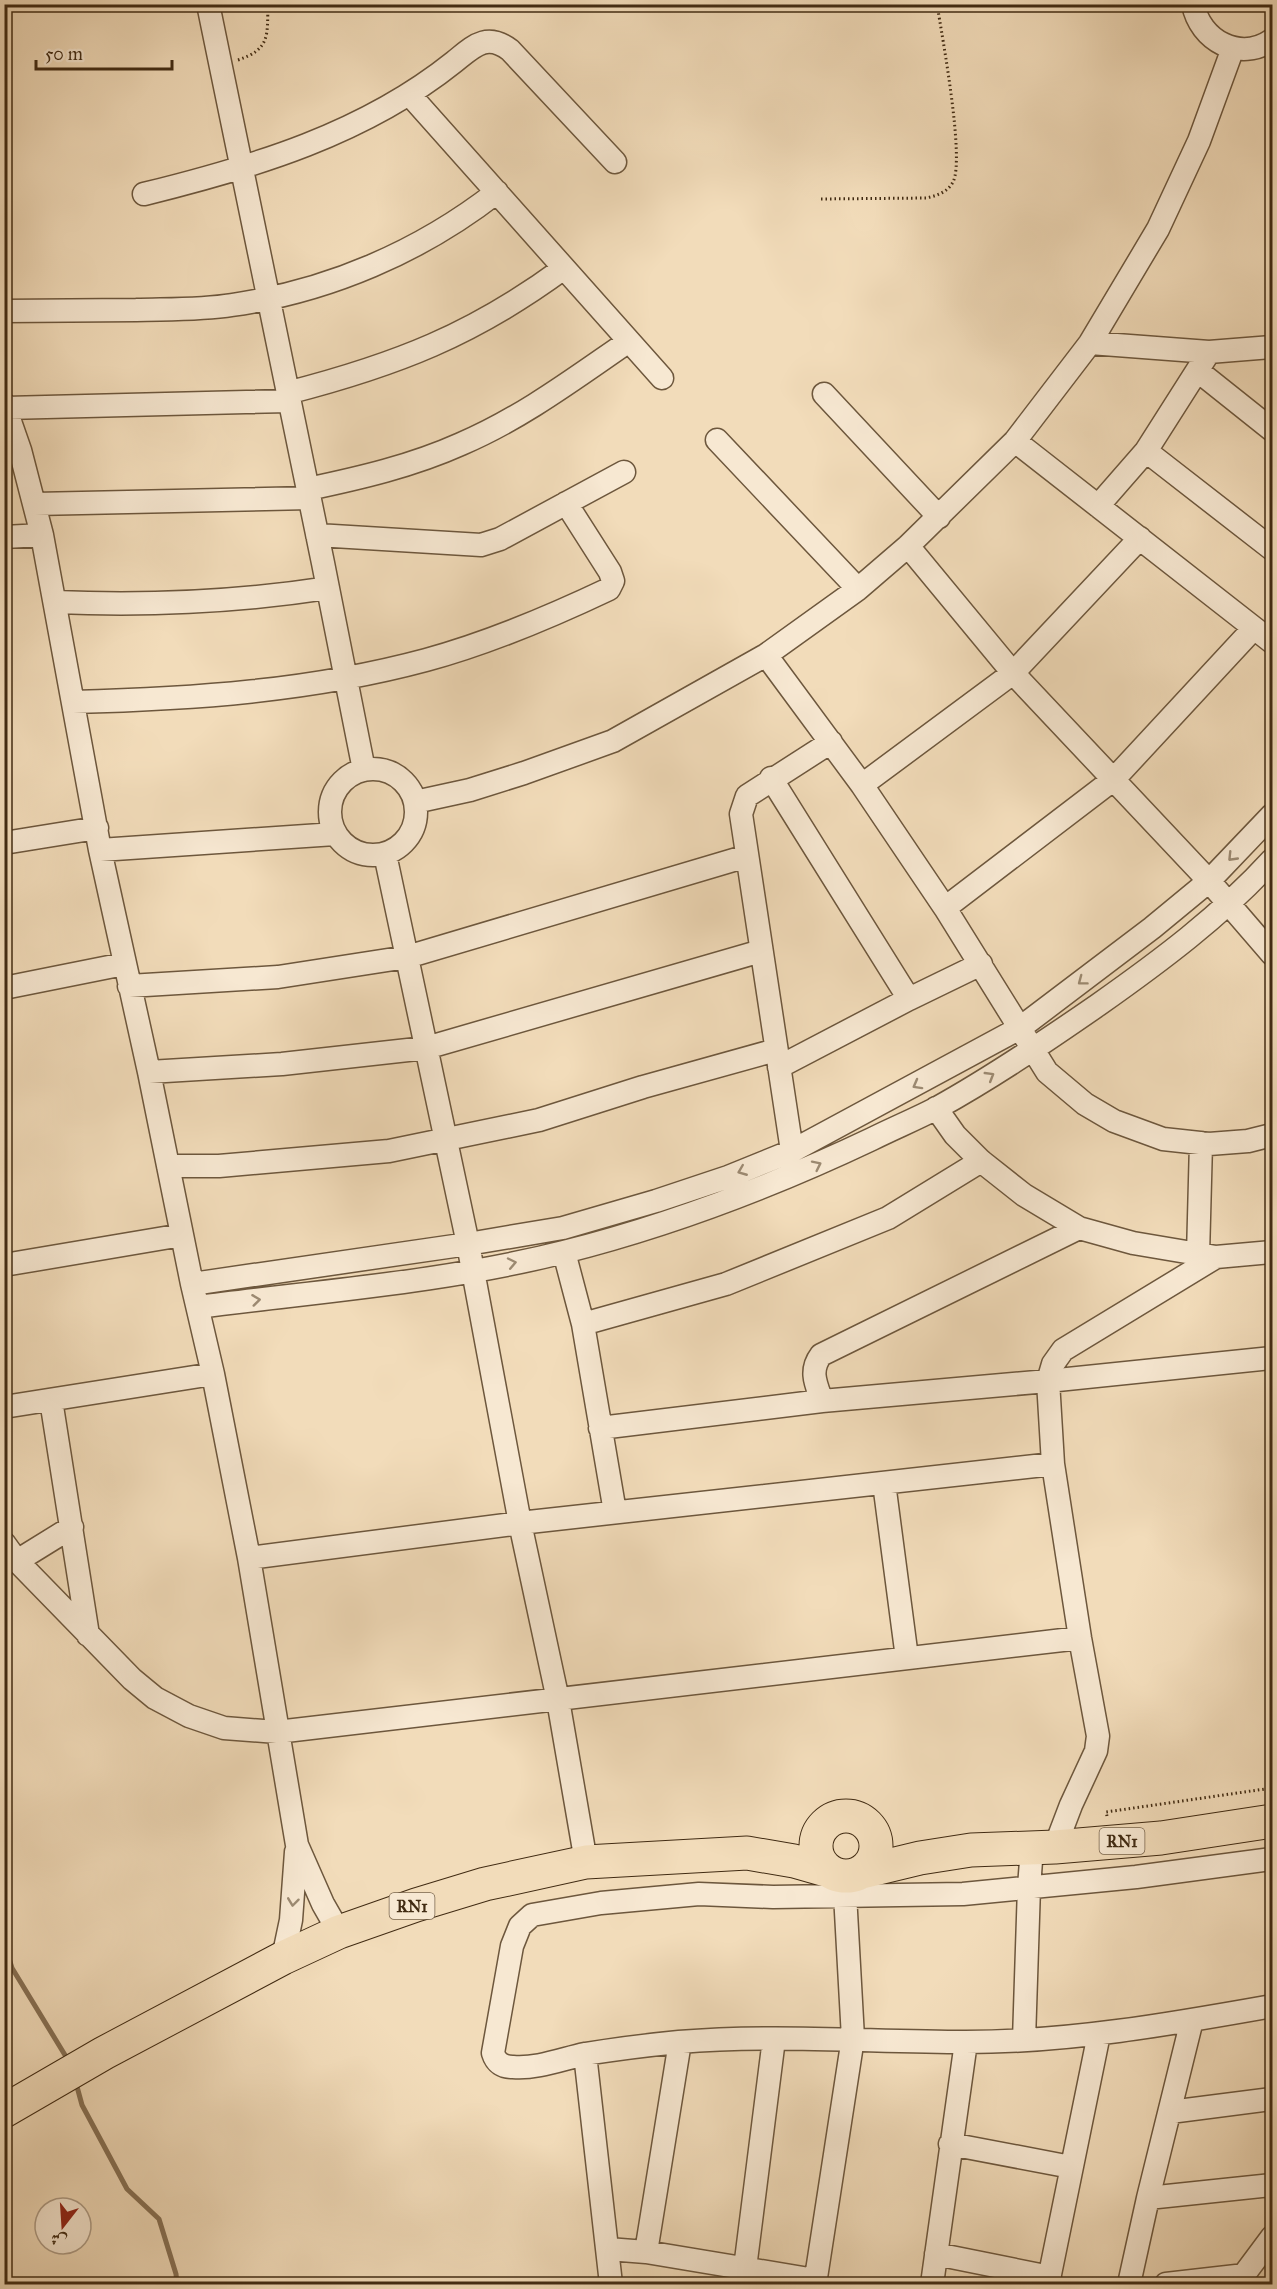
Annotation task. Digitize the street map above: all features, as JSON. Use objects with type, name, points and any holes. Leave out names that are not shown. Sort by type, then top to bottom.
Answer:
[{"type":"main road","name":"RN1","points":[[747,1853],[824,1827],[831,1820],[849,1816],[866,1823],[872,1830],[921,1842],[971,1850]]},
{"type":"main road","name":"RN1","points":[[10,2108],[104,2053],[283,1958],[339,1932],[485,1884],[586,1862],[747,1853],[794,1861],[845,1879],[920,1858],[971,1850],[1161,1838],[1272,1821]]},
{"type":"main road","points":[[824,1827],[818,1835],[816,1845],[818,1855],[822,1864],[845,1879],[873,1861],[876,1853],[872,1830]]},
{"type":"street","points":[[208,4],[364,770]]},
{"type":"street","points":[[1193,4],[1204,31],[1217,42],[1233,48],[1250,49],[1272,39]]},
{"type":"street","points":[[144,194],[241,168],[334,135],[410,95],[474,46],[488,41],[496,42],[510,50],[615,162]]},
{"type":"street","points":[[415,802],[492,783],[613,741],[766,655],[858,589],[909,546],[1015,441],[1090,344],[1158,229],[1199,141],[1233,48]]},
{"type":"street","points":[[410,95],[662,378]]},
{"type":"street","points":[[4,311],[180,309],[230,306],[269,299],[333,280],[387,260],[443,231],[496,192]]},
{"type":"street","points":[[339,1932],[323,1904],[297,1845],[249,1558],[213,1374],[100,850],[42,535],[21,450],[5,406],[288,397],[376,368],[445,341],[507,308],[564,268]]},
{"type":"street","points":[[35,504],[309,494],[392,470],[462,444],[507,422],[542,401],[629,341]]},
{"type":"street","points":[[1090,344],[1204,362],[1272,347]]},
{"type":"street","points":[[1204,362],[1272,430]]},
{"type":"street","points":[[1098,506],[1146,451],[1204,362]]},
{"type":"street","points":[[824,394],[939,517]]},
{"type":"street","points":[[717,440],[858,589]]},
{"type":"street","points":[[1015,441],[1272,642]]},
{"type":"street","points":[[1146,451],[1272,549]]},
{"type":"street","points":[[317,535],[481,545],[500,539],[624,472]]},
{"type":"street","points":[[73,702],[208,696],[346,678],[427,660],[540,620],[609,589],[611,586],[612,576],[566,503]]},
{"type":"street","points":[[4,537],[42,535]]},
{"type":"street","points":[[862,785],[1013,673],[1140,538]]},
{"type":"street","points":[[909,546],[1013,673],[1209,881],[1272,954]]},
{"type":"street","points":[[55,602],[183,604],[328,588]]},
{"type":"street","points":[[945,908],[1114,779],[1254,628]]},
{"type":"street","points":[[766,655],[862,785],[945,908],[1047,1072],[1085,1104],[1114,1121],[1162,1139],[1201,1143],[1248,1141],[1272,1135]]},
{"type":"street","points":[[792,1151],[741,824],[743,802],[747,796],[771,778],[831,742]]},
{"type":"street","points":[[381,770],[393,774],[410,790],[415,802],[416,815],[410,834],[397,848],[385,854],[370,855],[356,852],[344,845],[335,834],[329,806],[334,792],[343,780],[355,772],[381,770]]},
{"type":"street","points":[[771,778],[909,999]]},
{"type":"street","points":[[192,1284],[563,1228],[728,1177],[792,1151],[1020,1028],[1152,928],[1209,881],[1272,815]]},
{"type":"street","points":[[4,843],[97,828]]},
{"type":"street","points":[[100,850],[335,834]]},
{"type":"street","points":[[385,854],[468,1244],[520,1523],[558,1700],[586,1862]]},
{"type":"street","points":[[129,986],[278,976],[407,957],[747,856]]},
{"type":"street","points":[[198,1307],[473,1272],[564,1252],[654,1226],[805,1171],[936,1108],[1033,1050],[1125,986],[1183,942],[1248,886],[1272,860]]},
{"type":"street","points":[[149,1072],[282,1064],[426,1048],[761,951]]},
{"type":"street","points":[[4,988],[124,964]]},
{"type":"street","points":[[168,1166],[219,1166],[389,1151],[539,1120],[643,1087],[778,1059],[981,964]]},
{"type":"street","points":[[936,1108],[955,1135],[981,1161],[1024,1195],[1079,1228],[1133,1243],[1207,1256],[1272,1252]]},
{"type":"street","points":[[1201,1143],[1207,1256]]},
{"type":"street","points":[[583,1324],[726,1284],[888,1218],[981,1161]]},
{"type":"street","points":[[822,1401],[813,1377],[813,1370],[821,1355],[1079,1228]]},
{"type":"street","points":[[4,1265],[182,1235]]},
{"type":"street","points":[[564,1252],[583,1324],[615,1512]]},
{"type":"street","points":[[1024,2040],[1029,1887],[1044,1847],[1096,1750],[1098,1736],[1053,1464],[1048,1382],[1053,1364],[1063,1350],[1207,1256]]},
{"type":"street","points":[[600,1428],[822,1401],[1048,1382],[1272,1358]]},
{"type":"street","points":[[4,1407],[213,1374]]},
{"type":"street","points":[[51,1400],[88,1635]]},
{"type":"street","points":[[249,1558],[520,1523],[1053,1464]]},
{"type":"street","points":[[885,1483],[907,1658]]},
{"type":"street","points":[[72,1527],[10,1552],[88,1635],[132,1679],[155,1698],[189,1716],[224,1728],[277,1732],[1080,1638]]},
{"type":"street","points":[[283,1958],[293,1901],[297,1845]]},
{"type":"street","points":[[1272,1859],[1136,1877],[963,1894],[845,1879],[601,1903],[531,1915],[520,1926],[512,1946],[493,2053],[495,2059],[510,2067],[524,2068],[585,2054],[680,2042],[853,2038],[966,2042],[1024,2040],[1099,2034],[1272,2006]]},
{"type":"street","points":[[608,2249],[646,2252],[744,2276],[815,2282],[853,2038],[845,1879]]},
{"type":"street","points":[[1129,2284],[1192,2020]]},
{"type":"street","points":[[936,2254],[1049,2281],[1099,2034]]},
{"type":"street","points":[[744,2276],[774,2039]]},
{"type":"street","points":[[646,2252],[680,2042]]},
{"type":"street","points":[[932,2284],[966,2042]]},
{"type":"street","points":[[585,2054],[611,2284]]},
{"type":"street","points":[[1170,2112],[1272,2099]]},
{"type":"street","points":[[950,2144],[1071,2167]]},
{"type":"street","points":[[1148,2198],[1272,2185]]},
{"type":"street","points":[[1166,2284],[1241,2280],[1272,2237]]},
{"type":"path","points":[[219,66],[253,55],[262,48],[267,33],[268,4]]},
{"type":"path","points":[[821,198],[926,198],[937,196],[953,182],[956,171],[957,145],[937,4]]},
{"type":"path","points":[[1106,1812],[1272,1788]]},
{"type":"waterway","points":[[4,1943],[12,1968],[68,2060]]},
{"type":"waterway","points":[[76,2083],[82,2105],[127,2189],[159,2219],[177,2284]]}]
